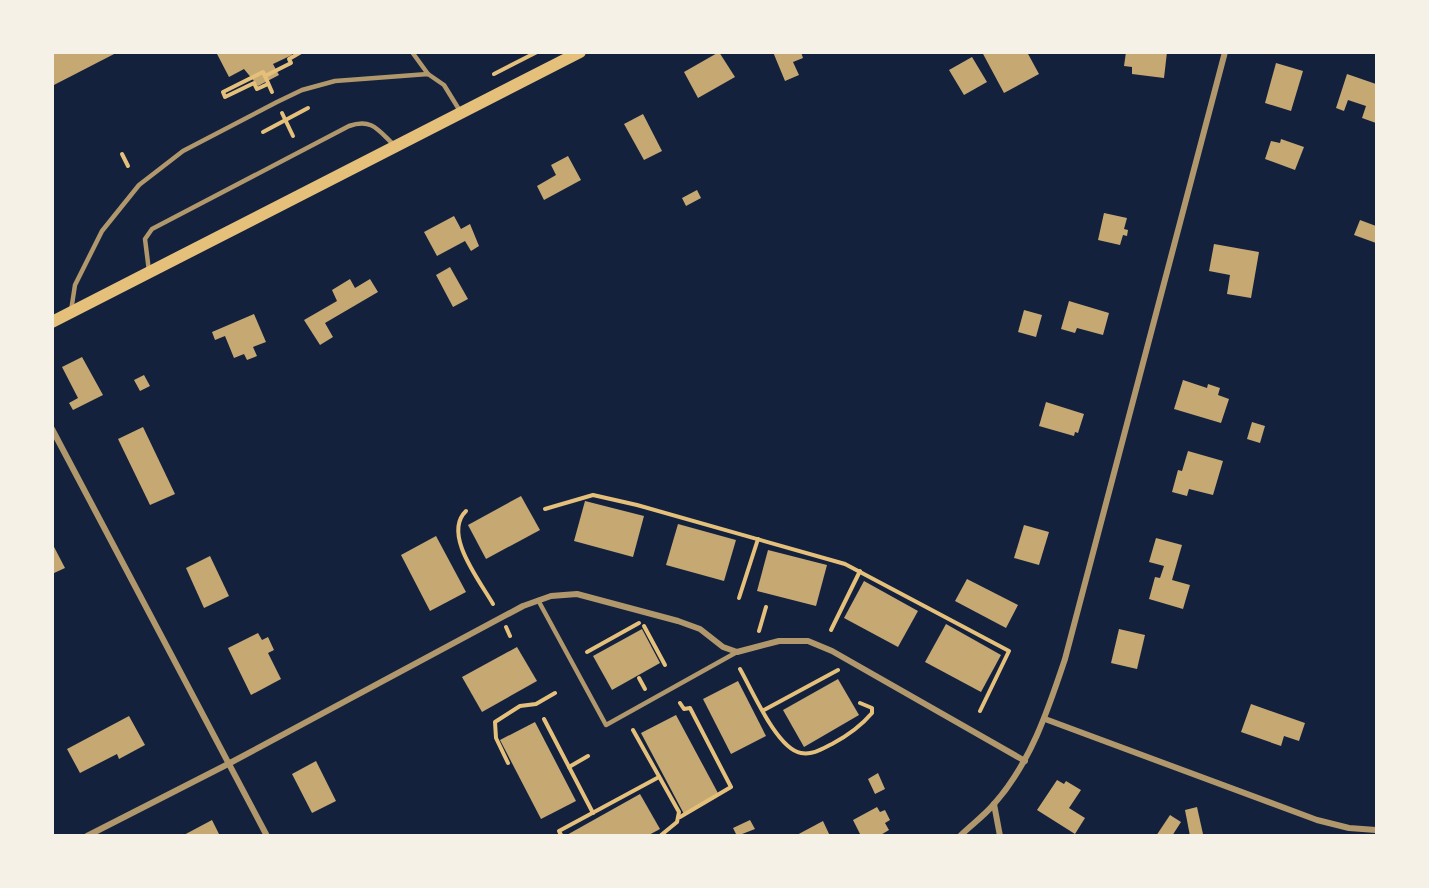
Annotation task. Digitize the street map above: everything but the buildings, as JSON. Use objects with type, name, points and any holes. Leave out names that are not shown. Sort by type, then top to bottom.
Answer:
[{"type":"main road","points":[[52,322],[580,52]]},
{"type":"street","points":[[960,836],[994,804],[1025,761],[1045,719],[1065,658],[1225,52]]},
{"type":"street","points":[[52,429],[267,836]]},
{"type":"street","points":[[87,836],[538,600],[564,594],[577,594],[678,621],[700,629],[723,647],[737,652],[779,640],[808,641],[832,651],[1025,761]]},
{"type":"street","points":[[1045,719],[1317,820],[1350,828],[1377,830]]},
{"type":"street","points":[[994,804],[1000,836]]},
{"type":"lane","points":[[412,52],[428,74],[444,85],[462,114]]},
{"type":"lane","points":[[71,313],[75,285],[102,231],[139,185],[162,165],[183,151],[302,90],[353,78],[428,74]]},
{"type":"lane","points":[[149,273],[145,239],[153,228],[349,126],[360,122],[371,124],[396,147]]},
{"type":"lane","points":[[538,600],[606,725],[737,652]]},
{"type":"path","points":[[265,76],[291,63],[289,59],[301,52]]},
{"type":"path","points":[[494,74],[537,52]]},
{"type":"path","points":[[263,72],[265,76],[269,86],[257,89],[254,82],[225,97],[223,92],[263,72]]},
{"type":"path","points":[[263,132],[308,108]]},
{"type":"path","points":[[285,120],[293,136]]},
{"type":"path","points":[[122,154],[128,166]]},
{"type":"path","points":[[545,509],[593,495],[845,564],[1009,651],[980,711]]},
{"type":"path","points":[[466,511],[458,523],[456,539],[493,604]]},
{"type":"path","points":[[739,598],[758,539]]},
{"type":"path","points":[[831,630],[860,571]]},
{"type":"path","points":[[759,631],[766,607]]},
{"type":"path","points":[[586,652],[640,622],[665,665]]},
{"type":"path","points":[[740,669],[782,742],[802,753],[816,753],[845,737],[865,721],[872,713],[872,708],[860,702]]},
{"type":"path","points":[[764,710],[838,670]]},
{"type":"path","points":[[639,678],[645,689]]},
{"type":"path","points":[[508,763],[496,738],[495,722],[520,706],[536,704],[555,693]]},
{"type":"path","points":[[660,836],[680,817],[731,787],[690,708],[684,709],[680,703]]},
{"type":"path","points":[[544,719],[593,813]]},
{"type":"path","points":[[633,730],[680,817]]},
{"type":"path","points":[[569,768],[588,756]]},
{"type":"path","points":[[561,835],[559,831],[659,777]]}]
